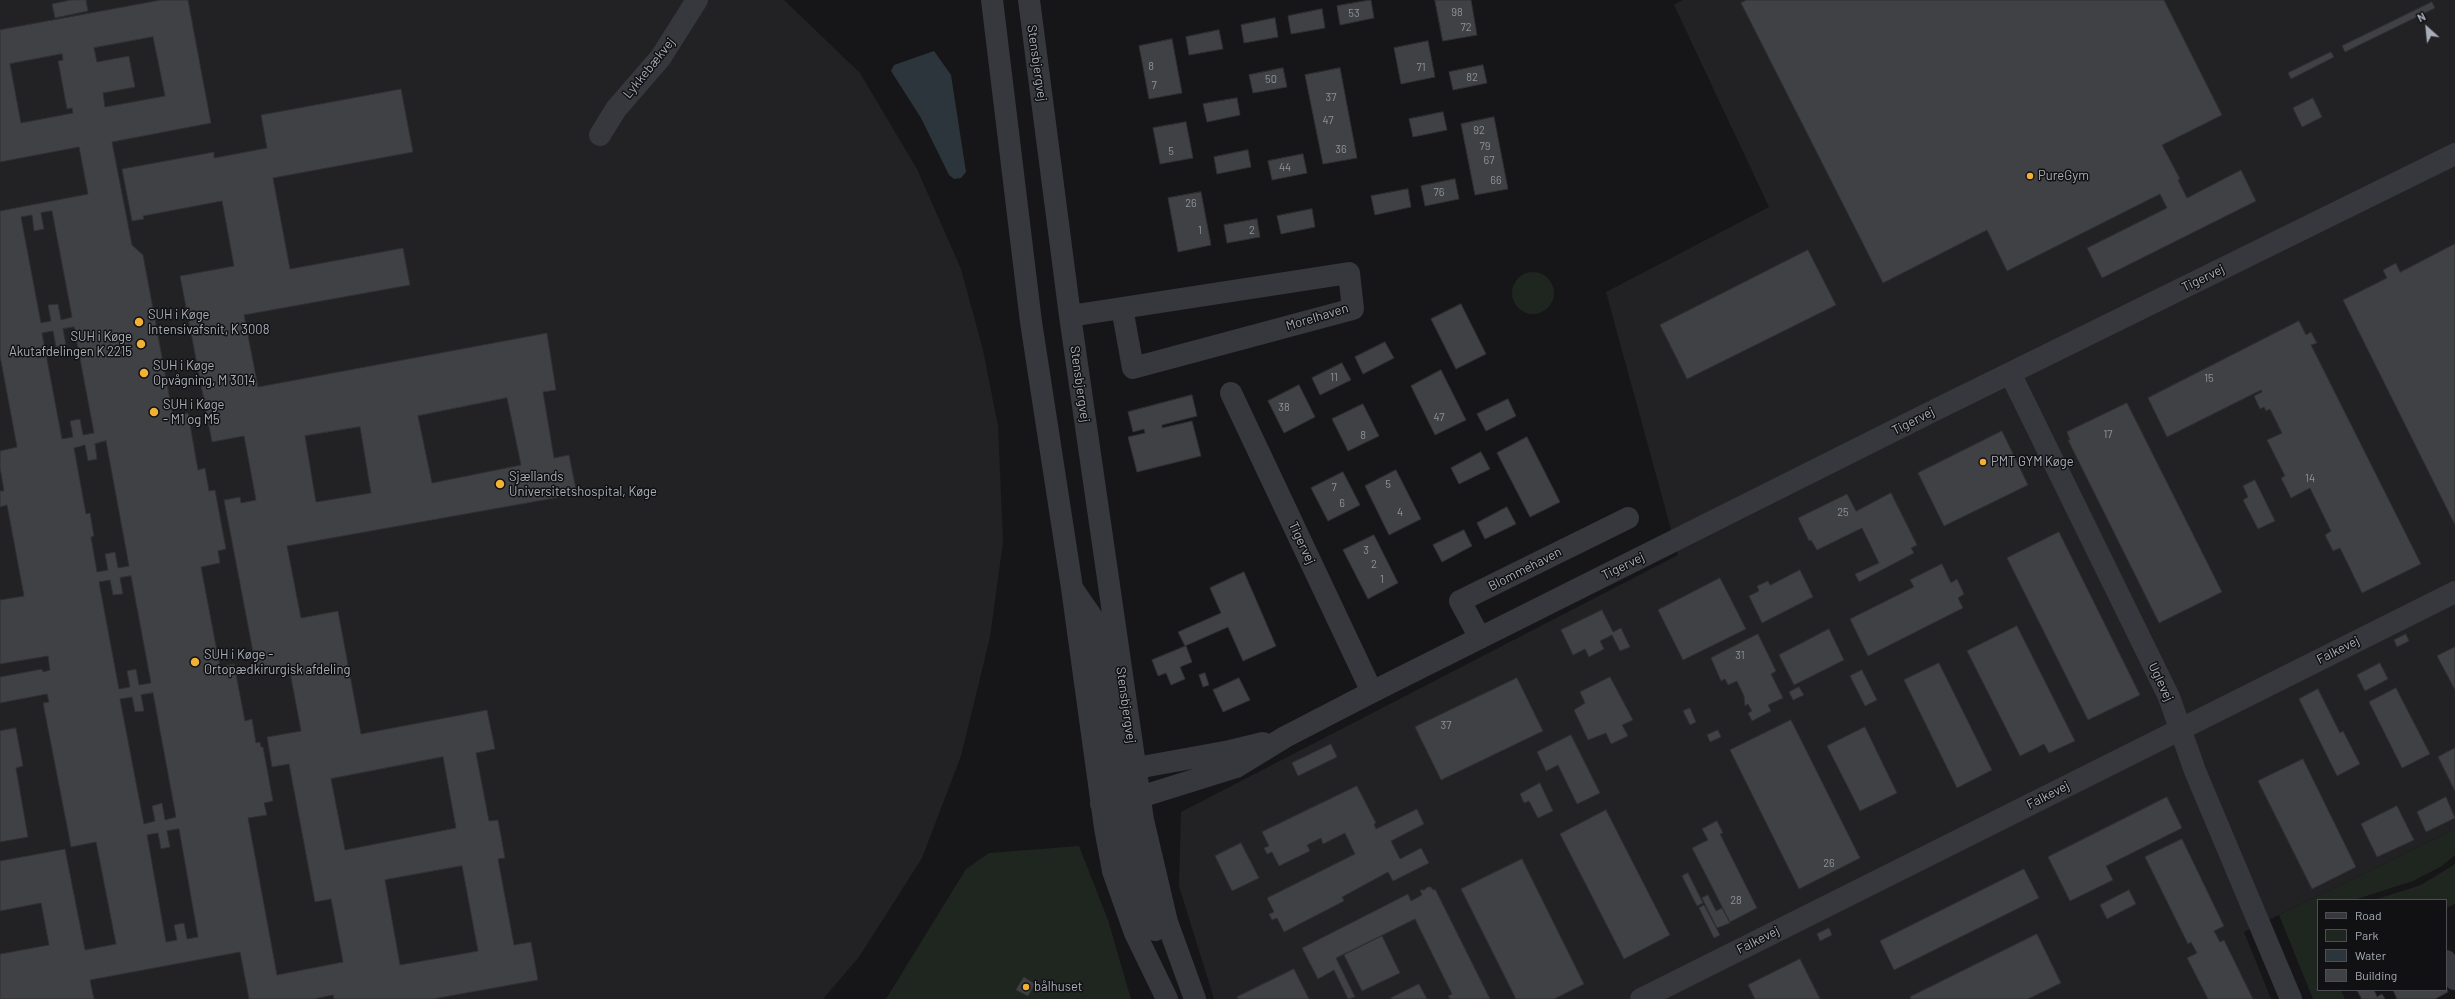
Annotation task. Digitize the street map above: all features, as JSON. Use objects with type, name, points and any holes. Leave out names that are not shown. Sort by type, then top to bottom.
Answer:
[{"type":"street","name":"Lykkebækvej","points":[[600,135],[616,109],[661,57],[697,0]]},
{"type":"street","name":"Stensbjergvej","points":[[992,0],[1031,322],[1072,588],[1116,772],[1121,801],[1114,871],[1135,933],[1167,999]]},
{"type":"street","name":"Stensbjergvej","points":[[1029,0],[1070,316],[1116,772],[1121,801],[1150,856],[1167,922],[1193,994]]},
{"type":"street","name":"Tigervej","points":[[1121,801],[1236,767],[1285,737],[1372,692],[2010,373],[2455,154]]},
{"type":"street","name":"Morelhaven","points":[[1070,316],[1349,273],[1353,309],[1133,368],[1122,308]]},
{"type":"street","name":"Uglevej","points":[[2010,373],[2169,697],[2195,771],[2250,906],[2291,999]]},
{"type":"street","name":"Tigervej","points":[[1231,393],[1372,692]]},
{"type":"street","name":"Blommehaven","points":[[1480,638],[1460,601],[1628,518]]},
{"type":"street","name":"Falkevej","points":[[1641,999],[2180,728],[2455,592]]},
{"type":"street","name":"Tigervej","points":[[1116,772],[1230,751],[1285,737]]},
{"type":"street","points":[[2447,963],[2455,979]]},
{"type":"shaded area","name":"Sjællands Universitetshospital, Køge","points":[[0,0],[784,0],[860,73],[917,169],[961,269],[983,350],[998,426],[1003,542],[990,637],[961,756],[922,858],[859,957],[823,999],[0,999]]},
{"type":"shaded area","points":[[1683,0],[2455,0],[2455,829],[2244,932],[2271,999],[1214,999],[1179,886],[1181,812],[1678,555],[1606,292],[1769,207],[1674,5]]},
{"type":"green space","points":[[1529,272],[1537,272],[1545,275],[1551,281],[1554,293],[1551,305],[1545,311],[1537,314],[1529,314],[1521,311],[1515,305],[1512,297],[1512,289],[1515,281],[1521,275]]},
{"type":"green space","points":[[2455,829],[2455,855],[2442,866],[2413,881],[2357,899],[2317,899],[2317,991],[2341,991],[2345,999],[2313,999],[2279,915]]},
{"type":"green space","points":[[1079,846],[1108,920],[1131,999],[886,999],[966,869],[989,853]]},
{"type":"green space","points":[[2455,864],[2455,904],[2447,908],[2447,899],[2377,899],[2421,885]]},
{"type":"water","points":[[934,51],[951,75],[966,172],[961,178],[954,179],[949,175],[921,118],[891,71],[894,65]]},
{"type":"building","points":[[70,0],[86,0],[88,11],[55,18],[52,4]]},
{"type":"building","points":[[161,0],[188,0],[211,123],[112,142],[132,245],[143,255],[173,416],[188,413],[198,470],[205,468],[209,491],[215,490],[226,549],[218,551],[220,563],[201,567],[220,667],[234,664],[245,721],[252,719],[256,743],[260,742],[261,747],[263,747],[273,801],[264,803],[267,815],[248,818],[277,975],[343,962],[331,899],[315,902],[289,764],[272,767],[267,737],[301,731],[289,667],[257,673],[224,500],[240,497],[241,503],[256,500],[244,436],[212,442],[180,276],[234,266],[222,201],[143,216],[144,219],[132,221],[122,169],[214,152],[214,158],[267,148],[261,115],[401,89],[413,152],[273,178],[290,269],[403,248],[410,285],[244,315],[258,387],[547,333],[556,390],[543,392],[554,458],[569,455],[577,494],[287,546],[301,618],[338,611],[361,734],[487,710],[495,749],[476,753],[489,821],[498,820],[505,858],[498,859],[514,945],[531,942],[538,980],[433,999],[334,999],[333,995],[314,999],[249,999],[240,952],[90,980],[94,999],[0,999],[0,954],[49,945],[41,903],[0,911],[0,861],[65,849],[85,950],[116,944],[96,842],[71,847],[43,703],[49,702],[47,694],[0,703],[0,677],[42,669],[43,672],[50,670],[48,656],[0,664],[0,600],[24,596],[7,505],[0,507],[0,491],[4,491],[0,468],[0,451],[17,447],[0,356],[0,211],[88,194],[79,147],[0,162],[0,30]],"holes":[[[153,37],[165,96],[105,107],[103,93],[135,87],[129,56],[97,62],[94,48]],[[62,54],[63,60],[58,61],[67,109],[72,108],[73,113],[21,123],[10,64]],[[52,211],[72,317],[61,320],[58,304],[48,305],[51,321],[41,323],[21,217],[32,215],[34,231],[44,229],[41,213]],[[74,327],[94,433],[83,435],[80,419],[70,421],[73,437],[62,439],[42,333],[53,331],[56,347],[66,345],[63,329]],[[507,398],[521,465],[432,483],[418,416]],[[360,427],[371,493],[316,502],[305,436]],[[106,441],[129,566],[118,568],[115,552],[105,554],[108,570],[97,572],[91,537],[94,536],[90,513],[86,514],[74,448],[85,445],[88,461],[97,459],[95,444]],[[131,576],[151,683],[139,685],[136,669],[127,671],[130,687],[119,689],[99,582],[110,580],[113,595],[123,594],[120,578]],[[153,693],[176,817],[165,820],[162,803],[152,806],[155,821],[144,824],[120,699],[132,697],[135,712],[144,711],[141,695]],[[443,757],[456,828],[345,850],[331,779]],[[179,829],[198,937],[187,939],[184,923],[174,925],[177,940],[166,942],[147,835],[158,833],[161,849],[170,847],[167,831]],[[462,866],[478,951],[400,965],[385,880]]]},
{"type":"building","points":[[1371,0],[1374,18],[1340,25],[1337,6]]},
{"type":"building","points":[[1435,0],[1471,0],[1477,35],[1443,41]]},
{"type":"building","points":[[1747,0],[2164,0],[2222,115],[2162,145],[2180,179],[2178,180],[2187,198],[2241,170],[2256,201],[2102,278],[2087,248],[2167,208],[2160,194],[2007,271],[1987,230],[1883,283],[1741,3]]},
{"type":"building","points":[[2432,2],[2435,8],[2345,52],[2342,46]]},
{"type":"building","points":[[1322,9],[1325,28],[1291,34],[1288,16]]},
{"type":"building","points":[[1275,18],[1278,37],[1244,43],[1241,25]]},
{"type":"building","points":[[1219,30],[1223,49],[1189,55],[1186,37]]},
{"type":"building","points":[[1172,39],[1182,93],[1149,99],[1139,46]]},
{"type":"building","points":[[1428,41],[1435,77],[1401,84],[1394,48]]},
{"type":"building","points":[[2331,52],[2334,57],[2291,79],[2288,73]]},
{"type":"building","points":[[1483,65],[1487,83],[1453,90],[1449,72]]},
{"type":"building","points":[[1283,68],[1287,87],[1253,93],[1249,75]]},
{"type":"building","points":[[1340,68],[1357,158],[1323,164],[1305,75]]},
{"type":"building","points":[[1237,98],[1240,115],[1207,122],[1203,104]]},
{"type":"building","points":[[2313,98],[2322,117],[2302,127],[2293,108]]},
{"type":"building","points":[[1443,112],[1447,130],[1413,137],[1409,119]]},
{"type":"building","points":[[1494,117],[1508,189],[1475,195],[1461,124]]},
{"type":"building","points":[[1186,122],[1193,158],[1160,164],[1153,128]]},
{"type":"building","points":[[1248,150],[1251,167],[1217,174],[1214,157]]},
{"type":"building","points":[[1303,154],[1307,173],[1272,180],[1268,161]]},
{"type":"building","points":[[1455,179],[1459,199],[1425,206],[1421,186]]},
{"type":"building","points":[[1408,189],[1411,207],[1375,215],[1371,196]]},
{"type":"building","points":[[1201,192],[1211,245],[1178,252],[1168,198]]},
{"type":"building","points":[[1312,209],[1315,227],[1281,234],[1277,216]]},
{"type":"building","points":[[1257,219],[1260,237],[1227,243],[1224,225]]},
{"type":"building","points":[[2455,244],[2455,525],[2343,300],[2387,278],[2383,270],[2396,263],[2400,272]]},
{"type":"building","points":[[1808,250],[1836,305],[1687,379],[1660,325]]},
{"type":"building","points":[[1461,304],[1486,354],[1456,369],[1431,319]]},
{"type":"building","points":[[2299,321],[2306,335],[2311,332],[2317,343],[2311,345],[2421,564],[2362,593],[2340,548],[2333,551],[2325,535],[2331,531],[2310,488],[2291,498],[2281,478],[2285,476],[2267,440],[2282,433],[2270,409],[2266,411],[2264,407],[2260,409],[2254,396],[2262,392],[2261,390],[2167,437],[2148,398]]},
{"type":"building","points":[[1385,342],[1394,358],[1363,374],[1355,357]]},
{"type":"building","points":[[1342,363],[1351,380],[1320,395],[1312,378]]},
{"type":"building","points":[[1441,370],[1466,420],[1435,435],[1411,386]]},
{"type":"building","points":[[1299,385],[1315,417],[1284,433],[1268,401]]},
{"type":"building","points":[[1192,395],[1197,416],[1162,425],[1162,428],[1192,421],[1201,456],[1137,472],[1128,437],[1145,433],[1144,429],[1133,432],[1128,412]]},
{"type":"building","points":[[1508,399],[1516,416],[1486,431],[1477,414]]},
{"type":"building","points":[[2127,403],[2222,592],[2159,623],[2068,440],[2070,440],[2067,432]]},
{"type":"building","points":[[1363,404],[1379,436],[1348,451],[1332,419]]},
{"type":"building","points":[[2002,431],[2028,485],[1944,526],[1918,473]]},
{"type":"building","points":[[1527,437],[1560,502],[1530,517],[1497,453]]},
{"type":"building","points":[[1481,452],[1490,469],[1459,484],[1451,468]]},
{"type":"building","points":[[1396,470],[1421,519],[1389,535],[1365,486]]},
{"type":"building","points":[[1343,472],[1360,505],[1328,521],[1311,488]]},
{"type":"building","points":[[2255,480],[2275,521],[2258,529],[2243,500],[2248,497],[2243,486]]},
{"type":"building","points":[[1891,493],[1917,545],[1911,548],[1914,553],[1859,582],[1855,574],[1879,563],[1862,528],[1817,550],[1811,540],[1809,541],[1798,518],[1847,494],[1856,511]]},
{"type":"building","points":[[1507,507],[1516,524],[1485,539],[1477,523]]},
{"type":"building","points":[[1464,530],[1472,546],[1442,562],[1433,545]]},
{"type":"building","points":[[2059,532],[2140,695],[2088,720],[2007,558]]},
{"type":"building","points":[[1374,535],[1398,583],[1368,599],[1343,550]]},
{"type":"building","points":[[1942,564],[1951,583],[1957,579],[1964,594],[1958,598],[1963,608],[1868,656],[1850,619],[1914,587],[1910,580]]},
{"type":"building","points":[[1800,570],[1813,597],[1762,623],[1749,596],[1759,591],[1757,586],[1768,581],[1770,585]]},
{"type":"building","points":[[1244,572],[1276,646],[1243,661],[1228,627],[1185,646],[1178,632],[1221,613],[1210,588]]},
{"type":"building","points":[[1720,578],[1746,629],[1683,660],[1658,610]]},
{"type":"building","points":[[1602,610],[1613,632],[1621,628],[1630,647],[1620,651],[1612,635],[1600,641],[1604,649],[1589,657],[1585,649],[1573,655],[1561,630]]},
{"type":"building","points":[[2017,626],[2075,741],[2049,753],[2044,744],[2020,756],[1967,651]]},
{"type":"building","points":[[1829,629],[1844,660],[1794,685],[1779,655]]},
{"type":"building","points":[[1758,634],[1776,671],[1771,674],[1783,698],[1768,705],[1771,711],[1752,721],[1748,713],[1752,711],[1748,704],[1745,706],[1744,696],[1737,681],[1728,685],[1725,679],[1721,681],[1711,658]]},
{"type":"building","points":[[2406,634],[2409,641],[2397,647],[2394,640]]},
{"type":"building","points":[[1186,646],[1192,662],[1180,667],[1185,679],[1171,685],[1166,673],[1158,676],[1152,660]]},
{"type":"building","points":[[2455,647],[2455,690],[2437,656]]},
{"type":"building","points":[[1939,663],[1992,770],[1957,788],[1904,680]]},
{"type":"building","points":[[2380,663],[2388,679],[2365,691],[2357,675]]},
{"type":"building","points":[[1862,670],[1877,700],[1865,706],[1850,676]]},
{"type":"building","points":[[1205,673],[1209,685],[1203,687],[1199,675]]},
{"type":"building","points":[[1610,677],[1633,720],[1622,725],[1628,736],[1611,744],[1606,733],[1588,740],[1574,710],[1585,703],[1580,692]]},
{"type":"building","points":[[1239,678],[1250,700],[1223,712],[1213,690]]},
{"type":"building","points":[[1517,678],[1543,731],[1441,780],[1415,727]]},
{"type":"building","points":[[1799,687],[1804,695],[1793,700],[1789,692]]},
{"type":"building","points":[[2396,688],[2430,754],[2402,768],[2369,702]]},
{"type":"building","points":[[2318,689],[2340,733],[2343,731],[2360,764],[2337,776],[2299,699]]},
{"type":"building","points":[[1690,708],[1696,722],[1690,725],[1683,711]]},
{"type":"building","points":[[1791,720],[1860,858],[1799,889],[1730,750]]},
{"type":"building","points":[[1865,727],[1897,793],[1860,811],[1827,746]]},
{"type":"building","points":[[16,728],[23,766],[16,768],[28,837],[0,842],[0,731]]},
{"type":"building","points":[[1718,730],[1721,737],[1710,742],[1707,735]]},
{"type":"building","points":[[1571,735],[1600,793],[1577,804],[1558,765],[1546,771],[1537,752]]},
{"type":"building","points":[[1331,744],[1337,757],[1298,776],[1292,763]]},
{"type":"building","points":[[2455,748],[2455,791],[2438,757]]},
{"type":"building","points":[[2303,759],[2356,867],[2312,889],[2258,781]]},
{"type":"building","points":[[1540,783],[1553,811],[1538,818],[1529,801],[1524,803],[1520,794]]},
{"type":"building","points":[[1357,786],[1376,823],[1374,824],[1376,829],[1417,809],[1424,824],[1391,841],[1400,859],[1421,848],[1429,863],[1393,881],[1388,872],[1342,897],[1344,901],[1284,932],[1277,918],[1272,920],[1269,914],[1274,912],[1267,898],[1355,854],[1345,833],[1323,844],[1321,838],[1307,845],[1310,851],[1279,866],[1272,852],[1267,854],[1264,848],[1269,846],[1262,832]]},
{"type":"building","points":[[2167,797],[2182,828],[2106,866],[2113,880],[2070,901],[2048,857]]},
{"type":"building","points":[[2446,797],[2455,818],[2426,832],[2417,812]]},
{"type":"building","points":[[2397,806],[2414,840],[2377,857],[2361,824]]},
{"type":"building","points":[[1606,810],[1670,935],[1624,959],[1560,834]]},
{"type":"building","points":[[1717,821],[1723,833],[1720,834],[1757,908],[1730,922],[1692,848],[1708,840],[1702,829]]},
{"type":"building","points":[[2182,839],[2224,926],[2214,931],[2220,942],[2224,940],[2253,999],[2208,999],[2187,958],[2197,953],[2191,942],[2188,944],[2145,857]]},
{"type":"building","points":[[1241,843],[1259,878],[1232,891],[1215,856]]},
{"type":"building","points":[[1522,859],[1584,984],[1554,999],[1516,999],[1461,889]]},
{"type":"building","points":[[2024,869],[2039,898],[1894,970],[1880,941]]},
{"type":"building","points":[[1688,873],[1703,903],[1697,906],[1682,876]]},
{"type":"building","points":[[1431,887],[1433,890],[1435,889],[1490,999],[1450,999],[1448,996],[1452,994],[1415,919],[1336,958],[1355,997],[1348,999],[1334,970],[1318,979],[1302,948],[1408,894],[1411,901],[1422,895],[1420,890],[1424,890]]},
{"type":"building","points":[[2129,890],[2136,904],[2107,919],[2100,905]]},
{"type":"building","points":[[1708,895],[1716,911],[1722,908],[1730,923],[1717,928],[1702,898]]},
{"type":"building","points":[[1704,905],[1720,935],[1714,938],[1699,908]]},
{"type":"building","points":[[1829,928],[1832,935],[1820,941],[1817,934]]},
{"type":"building","points":[[2037,934],[2061,983],[2028,999],[1911,999],[1910,997]]},
{"type":"building","points":[[1382,936],[1400,973],[1362,991],[1344,955]]},
{"type":"building","points":[[1800,959],[1820,999],[1755,999],[1748,985]]},
{"type":"building","points":[[1294,969],[1309,999],[1238,999],[1237,997]]},
{"type":"building","name":"bålhuset","points":[[1024,977],[1035,984],[1028,996],[1016,990]]},
{"type":"building","points":[[1419,984],[1427,999],[1391,999],[1391,998]]},
{"type":"building","points":[[2447,990],[2448,992],[2435,999],[2397,999],[2393,991]]},
{"type":"building","points":[[2358,991],[2374,991],[2377,997],[2382,994],[2385,999],[2362,999]]},
{"type":"place","name":"PureGym","points":[[2030,176]]},
{"type":"place","name":"SUH i Køge Intensivafsnit, K 3008","points":[[139,322]]},
{"type":"place","name":"SUH i Køge Akutafdelingen K 2215","points":[[141,344]]},
{"type":"place","name":"SUH i Køge Opvågning, M 3014","points":[[144,373]]},
{"type":"place","name":"SUH i Køge - M1 og M5","points":[[154,412]]},
{"type":"place","name":"PMT GYM Køge","points":[[1983,462]]},
{"type":"place","name":"Sjællands Universitetshospital, Køge","points":[[500,484]]},
{"type":"place","name":"SUH i Køge - Ortopædkirurgisk afdeling","points":[[195,662]]},
{"type":"place","name":"bålhuset","points":[[1026,987]]}]
